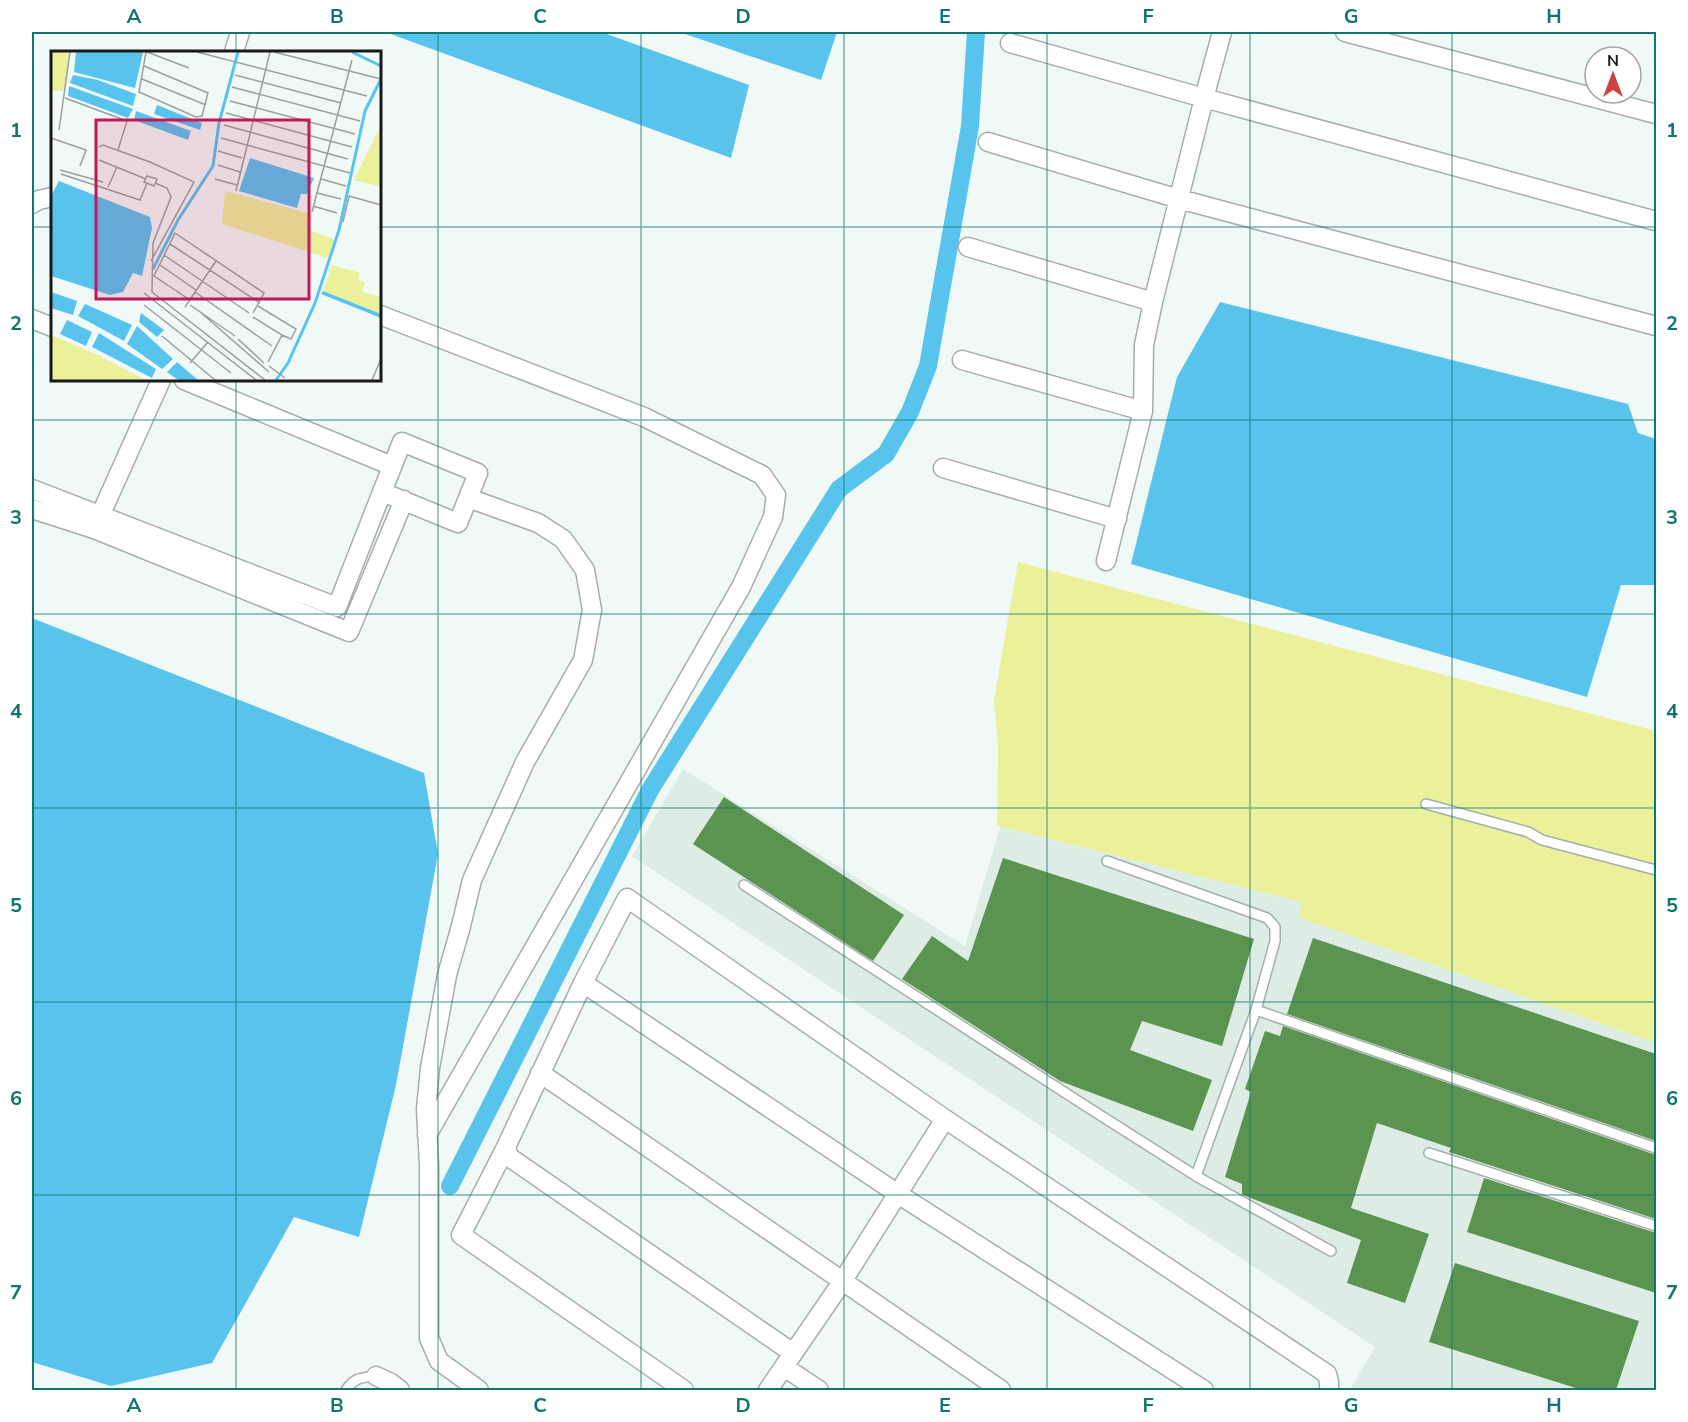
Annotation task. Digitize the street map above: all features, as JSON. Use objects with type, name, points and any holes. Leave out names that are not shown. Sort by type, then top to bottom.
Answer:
[{"type":"street","points":[[234,51],[240,32]]},
{"type":"street","points":[[1106,561],[1143,411],[1144,345],[1153,302],[1222,32]]},
{"type":"street","points":[[1345,32],[1656,114]]},
{"type":"street","points":[[1010,43],[1656,220]]},
{"type":"street","points":[[988,141],[1179,199],[1656,326]]},
{"type":"street","points":[[32,204],[51,197]]},
{"type":"street","points":[[968,247],[1153,302]]},
{"type":"street","points":[[381,315],[644,417],[762,475],[776,495],[772,517],[741,587],[427,1135]]},
{"type":"street","points":[[32,319],[51,327]]},
{"type":"street","points":[[962,360],[1143,411]]},
{"type":"street","points":[[97,522],[161,381]]},
{"type":"street","points":[[186,381],[392,466]]},
{"type":"street","points":[[32,509],[97,522],[337,607],[392,466],[402,442],[478,473],[458,523],[382,492]]},
{"type":"street","points":[[943,468],[1117,519]]},
{"type":"street","points":[[32,489],[97,522],[349,632],[404,500]]},
{"type":"street","points":[[468,498],[538,523],[563,539],[585,570],[592,610],[583,660],[525,762],[472,880],[462,926],[447,975],[430,1068],[426,1109],[429,1165],[429,1338],[439,1361],[479,1390]]},
{"type":"street","points":[[317,619],[326,603]]},
{"type":"street","points":[[684,1390],[461,1235],[507,1147],[583,983],[627,898],[945,1119],[1327,1374],[1329,1390]]},
{"type":"street","points":[[583,983],[898,1194],[1204,1390]]},
{"type":"street","points":[[540,1073],[1001,1390]]},
{"type":"street","points":[[768,1390],[842,1282],[945,1119]]},
{"type":"street","points":[[507,1147],[509,1157],[789,1360],[819,1390]]},
{"type":"street","points":[[376,1376],[400,1390]]},
{"type":"lane","points":[[1426,804],[1528,832],[1542,840],[1656,870]]},
{"type":"lane","points":[[1107,861],[1268,918],[1275,927],[1275,941],[1256,1010],[1196,1176]]},
{"type":"lane","points":[[744,885],[1196,1176],[1331,1251]]},
{"type":"lane","points":[[1256,1010],[1656,1148]]},
{"type":"lane","points":[[1428,1153],[1656,1226]]},
{"type":"lane","points":[[346,1390],[352,1382],[359,1378],[376,1376]]},
{"type":"shaded area","points":[[683,769],[965,946],[1000,827],[1301,902],[1301,918],[1656,1043],[1656,1390],[1350,1390],[1375,1347],[632,856]]},
{"type":"green space","points":[[1018,562],[1656,731],[1656,1043],[1300,918],[1301,902],[997,826],[998,747],[994,699]]},
{"type":"water","points":[[385,32],[601,32],[749,85],[731,158]]},
{"type":"water","points":[[679,32],[837,32],[821,80]]},
{"type":"water","points":[[1220,302],[1628,404],[1638,433],[1656,439],[1656,585],[1621,585],[1587,697],[1131,564],[1177,377]]},
{"type":"water","points":[[32,618],[424,773],[438,854],[396,1085],[359,1237],[294,1217],[212,1363],[111,1386],[32,1362]]},
{"type":"building","points":[[724,797],[904,915],[873,961],[693,844]]},
{"type":"building","points":[[1003,858],[1254,939],[1222,1046],[1142,1021],[1130,1050],[1212,1080],[1193,1131],[1060,1081],[902,979],[932,936],[968,961]]},
{"type":"building","points":[[1313,938],[1656,1054],[1656,1141],[1287,1014]]},
{"type":"building","points":[[1283,1026],[1656,1155],[1656,1219],[1449,1152],[1451,1148],[1377,1123],[1351,1208],[1429,1234],[1405,1303],[1347,1283],[1361,1240],[1248,1197],[1242,1194],[1242,1184],[1225,1177],[1251,1092],[1245,1089],[1265,1031],[1280,1036]]},
{"type":"building","points":[[1484,1178],[1656,1233],[1656,1293],[1467,1232]]},
{"type":"building","points":[[1455,1263],[1639,1321],[1616,1390],[1582,1390],[1429,1342]]},
{"type":"waterway","points":[[450,1186],[650,790],[839,489],[886,454],[910,412],[928,366],[970,126],[976,32]]}]
